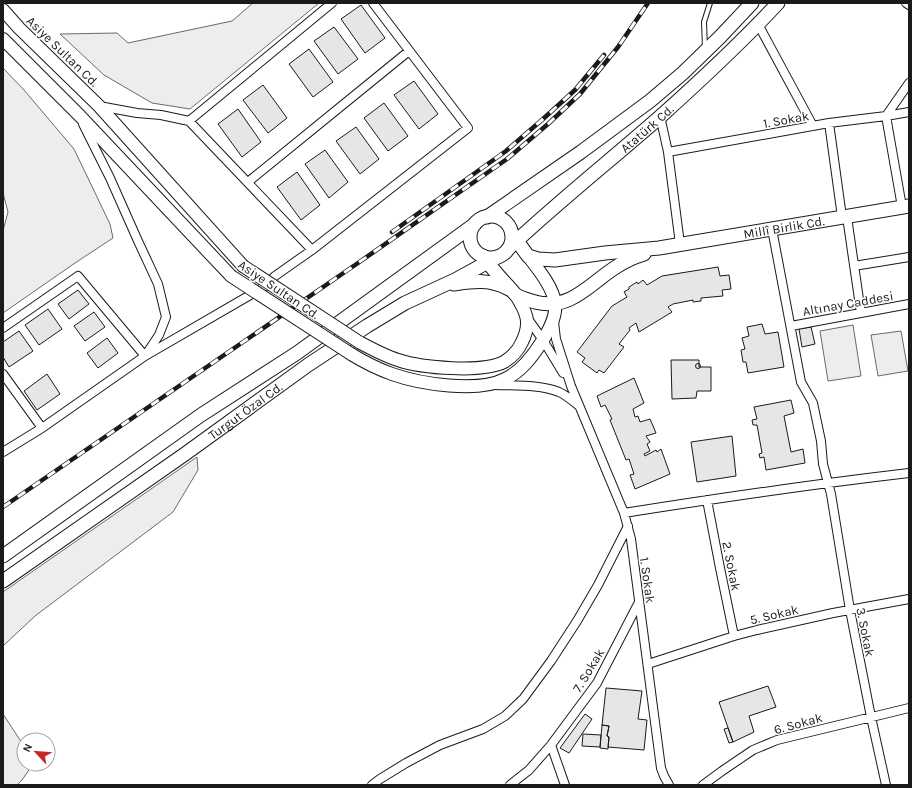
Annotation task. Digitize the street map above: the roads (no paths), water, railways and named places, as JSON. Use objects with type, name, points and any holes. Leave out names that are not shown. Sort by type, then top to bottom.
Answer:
[{"type":"main road","name":"Atatürk Cd.","points":[[487,217],[581,152],[650,101],[705,52],[752,3]]},
{"type":"main road","name":"Atatürk Cd.","points":[[513,241],[700,81],[778,3]]},
{"type":"main road","name":"Asiye Sultan Cd.","points":[[3,10],[19,28],[99,106],[243,266],[359,342],[386,356],[414,364],[443,368],[494,366],[515,354],[524,339],[528,326],[528,320]]},
{"type":"main road","name":"Asiye Sultan Cd.","points":[[3,39],[80,116],[231,276],[351,354],[379,369],[405,378],[440,384],[470,386],[487,385],[504,380],[519,370],[546,337],[554,317],[555,304]]},
{"type":"main road","name":"Millî Birlik Cd.","points":[[528,256],[538,259],[555,260],[604,253],[658,248],[905,207]]},
{"type":"main road","points":[[441,286],[480,281],[496,283],[513,292],[531,301],[555,304],[546,282],[528,256],[513,241],[510,228],[501,219],[487,217],[480,220],[475,224],[470,238],[475,250],[480,255],[489,259],[513,292],[522,305],[528,320]]},
{"type":"main road","name":"Turgut Özal Cd.","points":[[3,556],[201,415],[296,353],[475,224]]},
{"type":"main road","points":[[489,259],[506,253],[513,241]]},
{"type":"main road","name":"Millî Birlik Cd.","points":[[555,304],[578,295],[615,267],[658,248]]},
{"type":"main road","name":"Turgut Özal Cd.","points":[[3,581],[308,365],[405,303],[441,286],[489,259]]},
{"type":"street","points":[[189,120],[332,3]]},
{"type":"street","points":[[3,452],[42,428],[145,356],[264,287],[275,276],[312,250],[468,128],[373,3]]},
{"type":"street","points":[[758,24],[813,126]]},
{"type":"street","points":[[248,182],[409,51]]},
{"type":"street","points":[[905,207],[886,116],[909,83]]},
{"type":"street","points":[[99,106],[189,120],[312,250]]},
{"type":"street","name":"1. Sokak","points":[[668,152],[828,123],[909,112]]},
{"type":"street","points":[[80,116],[158,284],[166,317],[159,335],[145,356]]},
{"type":"street","points":[[660,116],[668,152],[680,244]]},
{"type":"street","points":[[828,123],[861,313]]},
{"type":"street","name":"3. Sokak","points":[[772,229],[801,382],[813,403],[821,441],[823,464],[831,494],[850,610],[886,785]]},
{"type":"street","points":[[854,266],[909,257]]},
{"type":"street","points":[[3,328],[78,276],[145,356]]},
{"type":"street","name":"Altınay Caddesi","points":[[791,326],[909,304]]},
{"type":"street","points":[[528,320],[546,337],[571,386]]},
{"type":"street","points":[[524,339],[531,334],[546,337]]},
{"type":"street","points":[[546,337],[571,386]]},
{"type":"street","points":[[3,374],[42,428]]},
{"type":"street","points":[[487,385],[531,386],[549,389],[566,396],[581,408]]},
{"type":"street","name":"1. Sokak","points":[[571,386],[628,526],[631,539],[661,768],[669,785]]},
{"type":"street","points":[[624,513],[828,482],[909,473]]},
{"type":"street","name":"2. Sokak","points":[[707,500],[734,636]]},
{"type":"street","points":[[372,785],[406,763],[440,745],[483,729],[505,716],[523,699],[551,661],[581,615],[628,526]]},
{"type":"street","name":"5. Sokak","points":[[648,664],[757,630],[909,599]]},
{"type":"street","name":"7. Sokak","points":[[510,785],[529,770],[551,745],[597,683],[639,602]]},
{"type":"street","name":"6. Sokak","points":[[703,785],[722,770],[753,750],[766,744],[788,737],[909,708]]},
{"type":"street","points":[[551,745],[566,785]]},
{"type":"lane","points":[[705,52],[704,22],[710,3]]},
{"type":"railway","points":[[3,507],[507,159],[580,94],[618,47],[648,3]]},
{"type":"railway","points":[[392,232],[506,151],[575,90],[604,55]]}]
